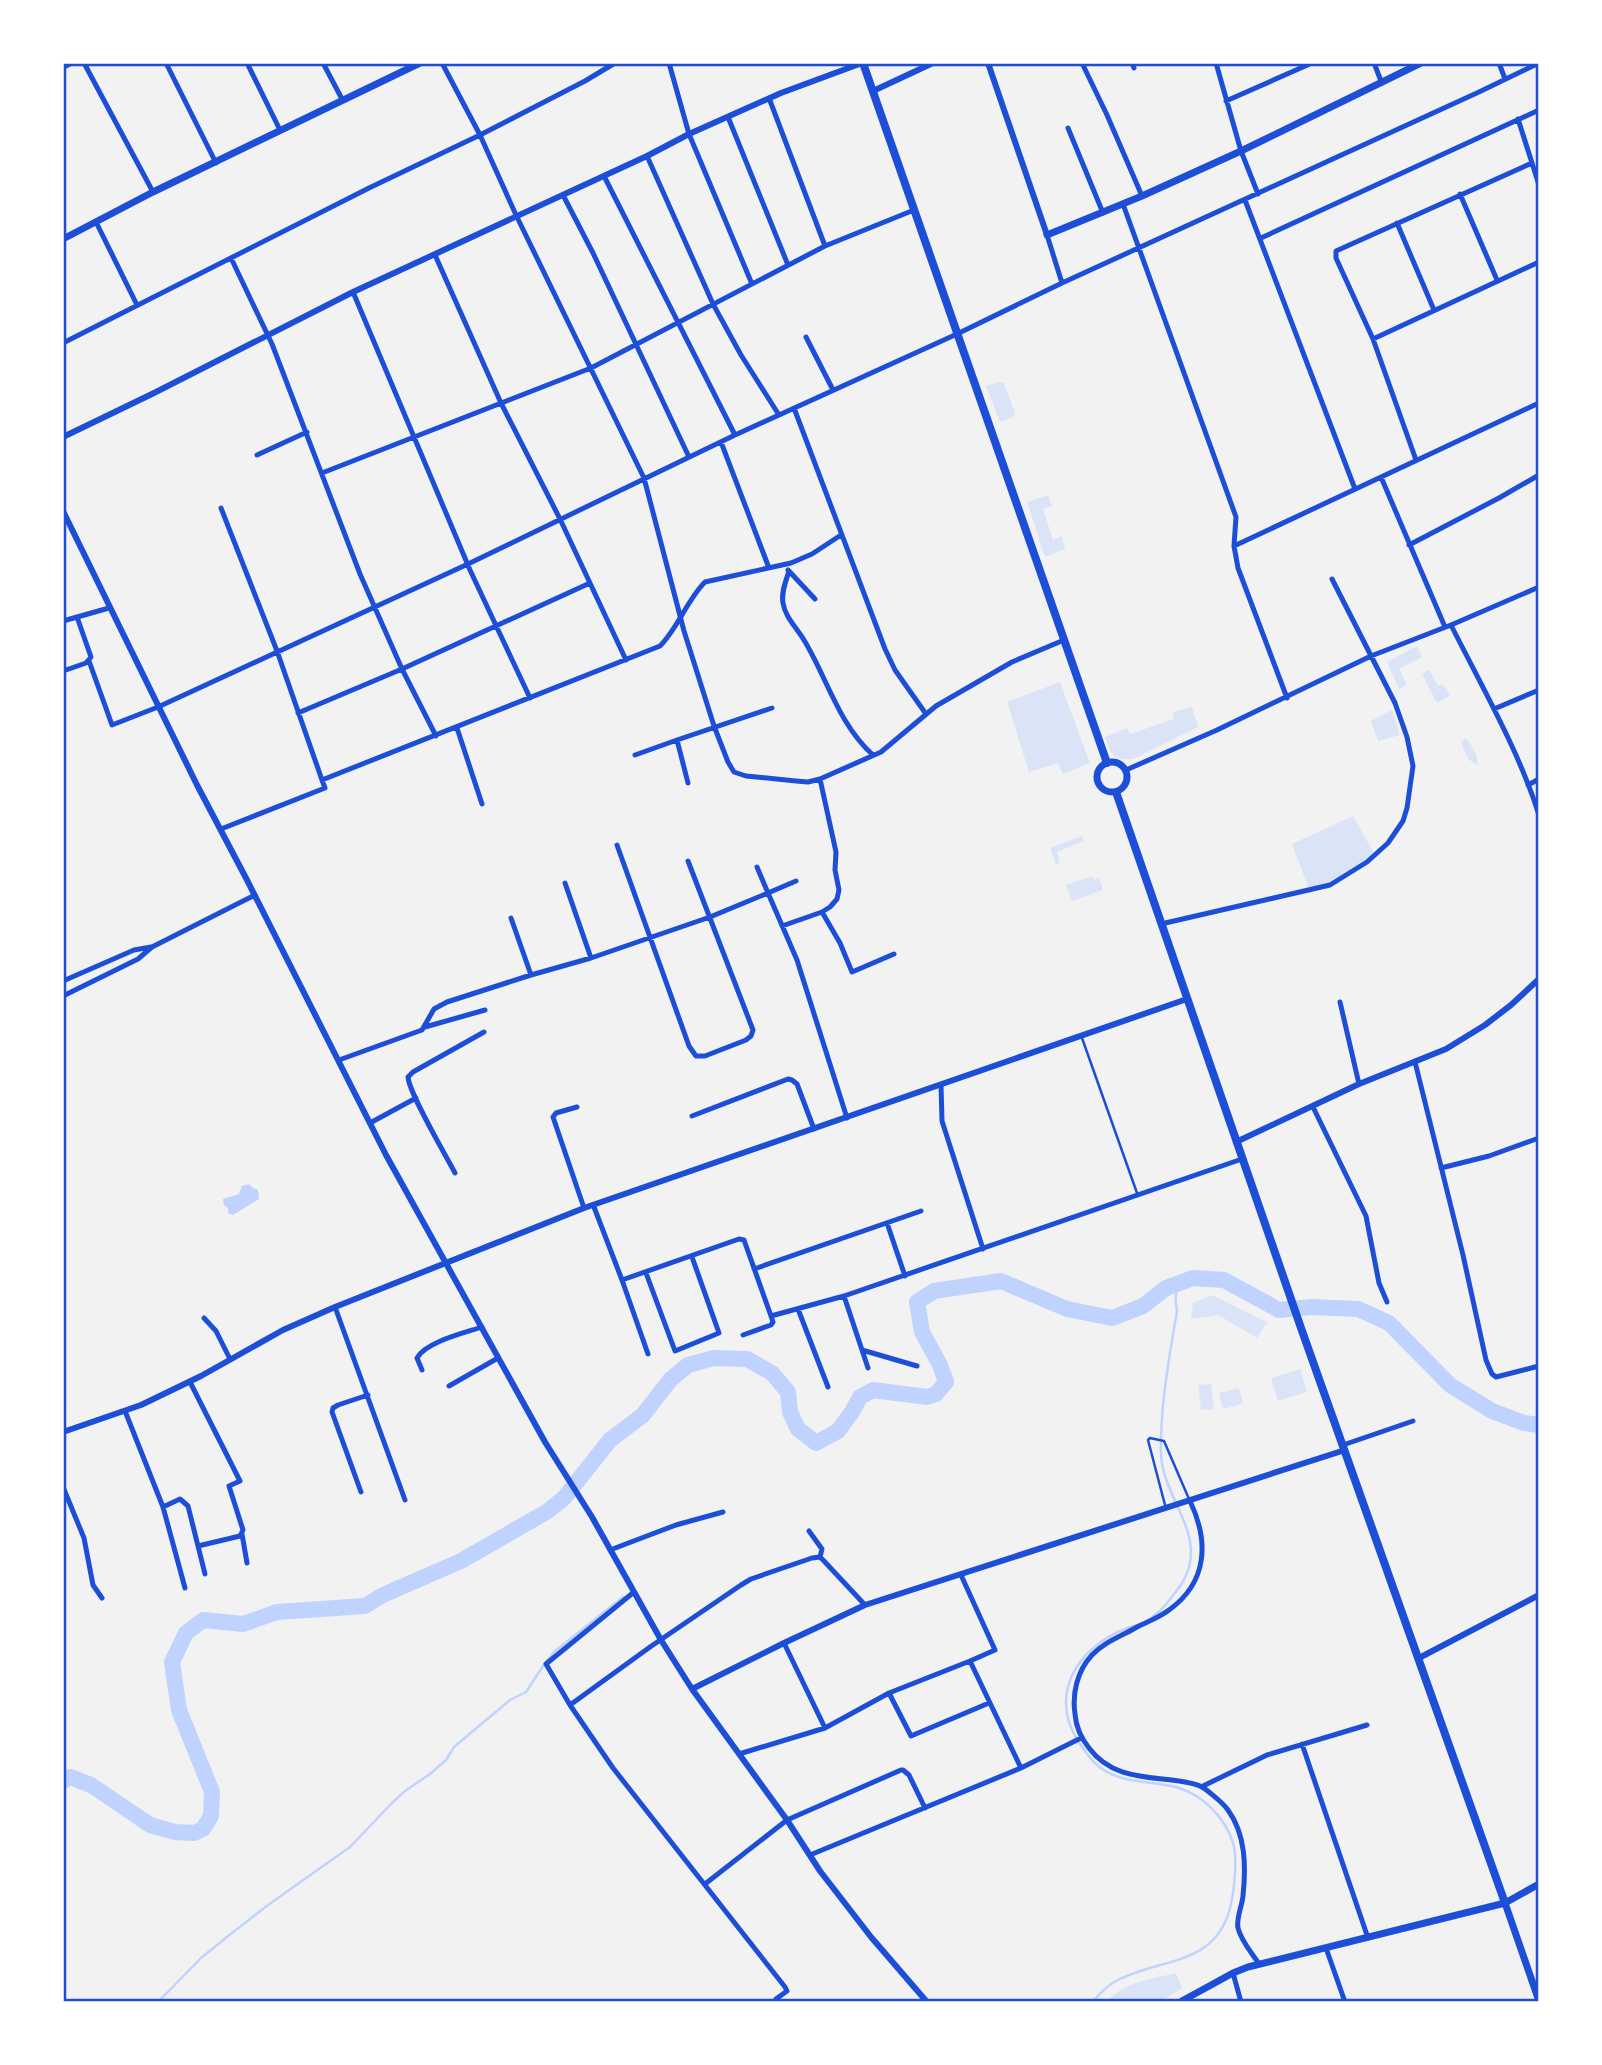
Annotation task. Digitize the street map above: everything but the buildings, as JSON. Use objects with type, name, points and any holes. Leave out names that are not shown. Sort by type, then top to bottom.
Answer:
[{"type":"main road","points":[[63,239],[153,192],[420,63]]},
{"type":"main road","points":[[862,63],[1107,763]]},
{"type":"main road","points":[[1046,235],[1103,213],[1241,151],[1421,63]]},
{"type":"main road","points":[[1107,763],[1119,763],[1126,769],[1125,786],[1116,792],[1104,790],[1098,782],[1098,771],[1107,763]]},
{"type":"main road","points":[[1116,792],[1288,1292],[1539,2001]]},
{"type":"main road","points":[[1180,2002],[1233,1973],[1259,1964],[1505,1903],[1539,1884]]},
{"type":"street","points":[[84,63],[153,192]]},
{"type":"street","points":[[166,63],[216,163]]},
{"type":"street","points":[[247,63],[280,130]]},
{"type":"street","points":[[323,63],[342,99]]},
{"type":"street","points":[[442,63],[480,135],[644,478],[680,617],[714,726],[734,772],[746,776],[808,782],[820,779],[881,752],[936,706],[1012,662],[1064,639]]},
{"type":"street","points":[[63,343],[369,188],[480,135],[615,63]]},
{"type":"street","points":[[669,63],[689,134],[752,284]]},
{"type":"street","points":[[63,437],[353,292],[648,156],[689,134],[769,98],[862,63]]},
{"type":"street","points":[[873,92],[933,63]]},
{"type":"street","points":[[988,63],[1062,283]]},
{"type":"street","points":[[1082,63],[1142,196]]},
{"type":"street","points":[[1216,63],[1241,151],[1258,194]]},
{"type":"street","points":[[1226,102],[1312,63]]},
{"type":"street","points":[[1374,63],[1381,81]]},
{"type":"street","points":[[1499,63],[1505,79]]},
{"type":"street","points":[[77,617],[91,655],[89,661],[112,724],[158,707],[468,564],[735,435],[1539,63]]},
{"type":"street","points":[[769,98],[825,246]]},
{"type":"street","points":[[1261,238],[1539,110]]},
{"type":"street","points":[[728,117],[788,265]]},
{"type":"street","points":[[1518,119],[1539,185]]},
{"type":"street","points":[[1068,128],[1103,213]]},
{"type":"street","points":[[648,156],[713,304],[779,415]]},
{"type":"street","points":[[1416,460],[1373,339],[1335,254],[1338,249],[1532,163]]},
{"type":"street","points":[[604,176],[735,435]]},
{"type":"street","points":[[1461,194],[1497,280]]},
{"type":"street","points":[[563,195],[689,457]]},
{"type":"street","points":[[1245,200],[1355,489]]},
{"type":"street","points":[[1123,204],[1237,517],[1234,546],[1238,568],[1287,698]]},
{"type":"street","points":[[322,473],[590,369],[825,246],[914,211]]},
{"type":"street","points":[[96,222],[137,305]]},
{"type":"street","points":[[1397,223],[1434,310]]},
{"type":"street","points":[[435,255],[501,403],[560,519],[626,660]]},
{"type":"street","points":[[230,258],[269,336],[360,574],[436,737]]},
{"type":"street","points":[[1373,339],[1539,262]]},
{"type":"street","points":[[353,292],[413,438],[530,698]]},
{"type":"street","points":[[806,337],[833,390]]},
{"type":"street","points":[[1234,546],[1539,403]]},
{"type":"street","points":[[794,408],[885,649],[895,670],[926,714]]},
{"type":"street","points":[[257,455],[307,432]]},
{"type":"street","points":[[721,442],[769,568]]},
{"type":"street","points":[[1409,544],[1539,475]]},
{"type":"street","points":[[1381,477],[1448,626],[1494,709],[1539,815]]},
{"type":"street","points":[[220,829],[325,788],[277,651],[221,508]]},
{"type":"street","points":[[63,511],[158,707],[386,1155],[545,1442],[692,1689],[871,1937],[927,2002]]},
{"type":"street","points":[[322,780],[660,646],[705,582],[784,565],[813,554],[842,535]]},
{"type":"street","points":[[784,565],[815,599]]},
{"type":"street","points":[[789,571],[782,595],[784,610],[804,640],[849,725],[862,745],[873,755]]},
{"type":"street","points":[[1161,924],[1330,886],[1367,862],[1388,843],[1403,821],[1413,766],[1407,737],[1395,703],[1332,579]]},
{"type":"street","points":[[298,713],[402,669],[590,583]]},
{"type":"street","points":[[1126,769],[1287,698],[1371,656],[1539,587]]},
{"type":"street","points":[[63,621],[110,608]]},
{"type":"street","points":[[63,671],[89,661]]},
{"type":"street","points":[[1494,709],[1539,691]]},
{"type":"street","points":[[635,755],[772,708]]},
{"type":"street","points":[[457,728],[482,804]]},
{"type":"street","points":[[677,740],[688,783]]},
{"type":"street","points":[[782,926],[821,912],[837,899],[839,890],[835,870],[836,852],[820,779]]},
{"type":"street","points":[[1528,785],[1539,779]]},
{"type":"street","points":[[617,845],[690,1046],[696,1056],[705,1056],[746,1040],[753,1034],[688,861]]},
{"type":"street","points":[[757,867],[797,960],[847,1118]]},
{"type":"street","points":[[425,1027],[438,1006],[710,917],[796,881]]},
{"type":"street","points":[[565,883],[591,958]]},
{"type":"street","points":[[63,996],[138,959],[152,947],[255,895]]},
{"type":"street","points":[[821,912],[840,943],[852,972],[894,954]]},
{"type":"street","points":[[511,918],[531,975]]},
{"type":"street","points":[[63,982],[134,950],[152,947]]},
{"type":"street","points":[[1236,1142],[1359,1084],[1446,1049],[1485,1025],[1539,979]]},
{"type":"street","points":[[63,1432],[141,1405],[190,1382],[283,1330],[334,1307],[584,1208],[594,1207],[1187,999]]},
{"type":"street","points":[[1340,1002],[1359,1084]]},
{"type":"street","points":[[339,1060],[425,1027],[485,1010]]},
{"type":"street","points":[[455,1173],[408,1083],[408,1077],[484,1032]]},
{"type":"street","points":[[1415,1062],[1486,1360],[1496,1377],[1539,1367]]},
{"type":"street","points":[[692,1115],[788,1079],[796,1084],[814,1129]]},
{"type":"street","points":[[942,1085],[942,1121],[984,1249]]},
{"type":"street","points":[[370,1122],[416,1098]]},
{"type":"street","points":[[578,1107],[556,1113],[553,1117],[584,1208]]},
{"type":"street","points":[[1313,1107],[1366,1216],[1379,1283],[1387,1302]]},
{"type":"street","points":[[1441,1168],[1538,1140]]},
{"type":"street","points":[[771,1316],[905,1276],[1242,1159]]},
{"type":"street","points":[[594,1207],[648,1354]]},
{"type":"street","points":[[754,1269],[920,1211]]},
{"type":"street","points":[[887,1223],[905,1276]]},
{"type":"street","points":[[622,1280],[742,1239],[773,1322],[744,1335]]},
{"type":"street","points":[[646,1273],[675,1351],[719,1333],[692,1257]]},
{"type":"street","points":[[844,1296],[868,1367]]},
{"type":"street","points":[[334,1307],[405,1500]]},
{"type":"street","points":[[798,1309],[828,1387]]},
{"type":"street","points":[[204,1318],[216,1331],[230,1359]]},
{"type":"street","points":[[422,1370],[417,1358],[419,1354],[442,1341],[482,1327]]},
{"type":"street","points":[[862,1349],[917,1366]]},
{"type":"street","points":[[449,1386],[498,1358]]},
{"type":"street","points":[[190,1382],[240,1481],[229,1486],[242,1525],[247,1563]]},
{"type":"street","points":[[361,1492],[332,1412],[338,1405],[368,1395]]},
{"type":"street","points":[[125,1410],[163,1507],[185,1588]]},
{"type":"street","points":[[692,1689],[864,1605],[1188,1501],[1413,1420]]},
{"type":"street","points":[[63,1487],[65,1500],[85,1538],[93,1585],[102,1598]]},
{"type":"street","points":[[163,1507],[180,1499],[188,1506],[205,1574]]},
{"type":"street","points":[[1188,1501],[1197,1516],[1203,1550],[1200,1567],[1191,1587],[1168,1610],[1112,1640],[1090,1658],[1082,1670],[1074,1695],[1077,1740],[1119,1772],[1203,1786],[1267,1755],[1367,1725]]},
{"type":"street","points":[[610,1550],[676,1525],[723,1512]]},
{"type":"street","points":[[809,1531],[822,1549],[820,1557]]},
{"type":"street","points":[[198,1546],[242,1534]]},
{"type":"street","points":[[820,1557],[864,1605]]},
{"type":"street","points":[[570,1706],[751,1579],[820,1557]]},
{"type":"street","points":[[739,1754],[825,1728],[889,1693],[995,1650],[961,1575]]},
{"type":"street","points":[[634,1592],[546,1664],[570,1706],[613,1768],[787,1989],[775,2002]]},
{"type":"street","points":[[1419,1658],[1539,1595]]},
{"type":"street","points":[[783,1643],[825,1728]]},
{"type":"street","points":[[970,1661],[1021,1768]]},
{"type":"street","points":[[889,1693],[911,1735],[989,1703]]},
{"type":"street","points":[[810,1855],[1021,1768],[1077,1740]]},
{"type":"street","points":[[1302,1744],[1368,1938]]},
{"type":"street","points":[[705,1884],[787,1820],[903,1770],[909,1775],[925,1808]]},
{"type":"street","points":[[1203,1786],[1227,1809],[1242,1841],[1245,1882],[1238,1928],[1259,1964]]},
{"type":"street","points":[[1326,1948],[1345,2002]]},
{"type":"street","points":[[1233,1973],[1241,2002]]},
{"type":"lane","points":[[63,69],[75,63]]},
{"type":"lane","points":[[1081,1036],[1138,1196]]},
{"type":"lane","points":[[1169,1507],[1154,1467],[1149,1439],[1163,1440],[1165,1443],[1188,1501]]},
{"type":"shaded area","points":[[1004,383],[1015,413],[1014,417],[1000,422],[986,386]]},
{"type":"shaded area","points":[[1048,495],[1052,506],[1043,509],[1053,540],[1062,536],[1065,549],[1045,557],[1027,502]]},
{"type":"shaded area","points":[[1417,646],[1422,657],[1399,669],[1407,685],[1399,689],[1387,662]]},
{"type":"shaded area","points":[[1429,670],[1438,686],[1443,684],[1450,696],[1437,703],[1422,674]]},
{"type":"shaded area","points":[[1060,682],[1090,763],[1063,774],[1058,763],[1029,772],[1007,702]]},
{"type":"shaded area","points":[[1192,707],[1198,727],[1133,759],[1121,759],[1111,752],[1105,737],[1127,728],[1130,734],[1174,719],[1172,712]]},
{"type":"shaded area","points":[[1392,710],[1400,735],[1378,741],[1371,721]]},
{"type":"shaded area","points":[[1463,739],[1467,739],[1477,756],[1477,765],[1468,759],[1461,743]]},
{"type":"shaded area","points":[[1353,816],[1375,855],[1317,890],[1309,889],[1292,844]]},
{"type":"shaded area","points":[[1082,836],[1084,841],[1057,852],[1060,863],[1056,864],[1050,848]]},
{"type":"shaded area","points":[[1092,876],[1094,880],[1099,878],[1103,890],[1072,901],[1066,885]]},
{"type":"shaded area","points":[[1212,1295],[1267,1322],[1257,1338],[1218,1315],[1191,1319],[1193,1303]]},
{"type":"shaded area","points":[[1300,1369],[1307,1392],[1278,1401],[1271,1378]]},
{"type":"shaded area","points":[[1211,1384],[1214,1409],[1201,1410],[1198,1385]]},
{"type":"shaded area","points":[[1239,1388],[1243,1404],[1223,1409],[1219,1393]]},
{"type":"shaded area","points":[[1176,1973],[1182,1988],[1160,2002],[1106,2002],[1130,1986]]},
{"type":"water","points":[[249,1184],[258,1190],[259,1199],[233,1215],[228,1213],[223,1199],[239,1194],[242,1186]]},
{"type":"waterway","points":[[63,1781],[70,1777],[91,1785],[150,1825],[175,1832],[194,1833],[203,1829],[211,1816],[212,1792],[179,1710],[172,1662],[186,1633],[203,1620],[243,1624],[277,1612],[365,1606],[383,1595],[461,1561],[548,1511],[564,1498],[610,1440],[643,1415],[670,1380],[688,1365],[714,1358],[747,1359],[772,1373],[788,1392],[790,1412],[798,1429],[816,1443],[838,1431],[860,1397],[873,1390],[927,1397],[936,1394],[946,1382],[922,1332],[917,1302],[934,1291],[1001,1281],[1067,1309],[1112,1318],[1143,1306],[1166,1288],[1193,1278],[1224,1280],[1279,1310],[1312,1307],[1358,1309],[1389,1323],[1450,1385],[1492,1411],[1524,1423],[1539,1425]]},
{"type":"waterway","points":[[1152,1617],[1174,1594],[1186,1575],[1191,1557],[1190,1540],[1170,1490],[1161,1454],[1164,1400],[1177,1311],[1176,1295],[1182,1282]]},
{"type":"waterway","points":[[158,2002],[201,1958],[227,1937],[350,1847],[405,1791],[446,1760],[454,1747],[510,1700],[526,1692],[555,1651],[623,1597]]},
{"type":"waterway","points":[[1093,2002],[1103,1990],[1116,1981],[1197,1952],[1210,1943],[1221,1930],[1229,1912],[1234,1887],[1233,1843],[1225,1825],[1212,1809],[1188,1791],[1127,1779],[1107,1772],[1087,1754],[1069,1722],[1066,1703],[1068,1685],[1076,1669],[1087,1654],[1101,1642],[1137,1625]]}]
